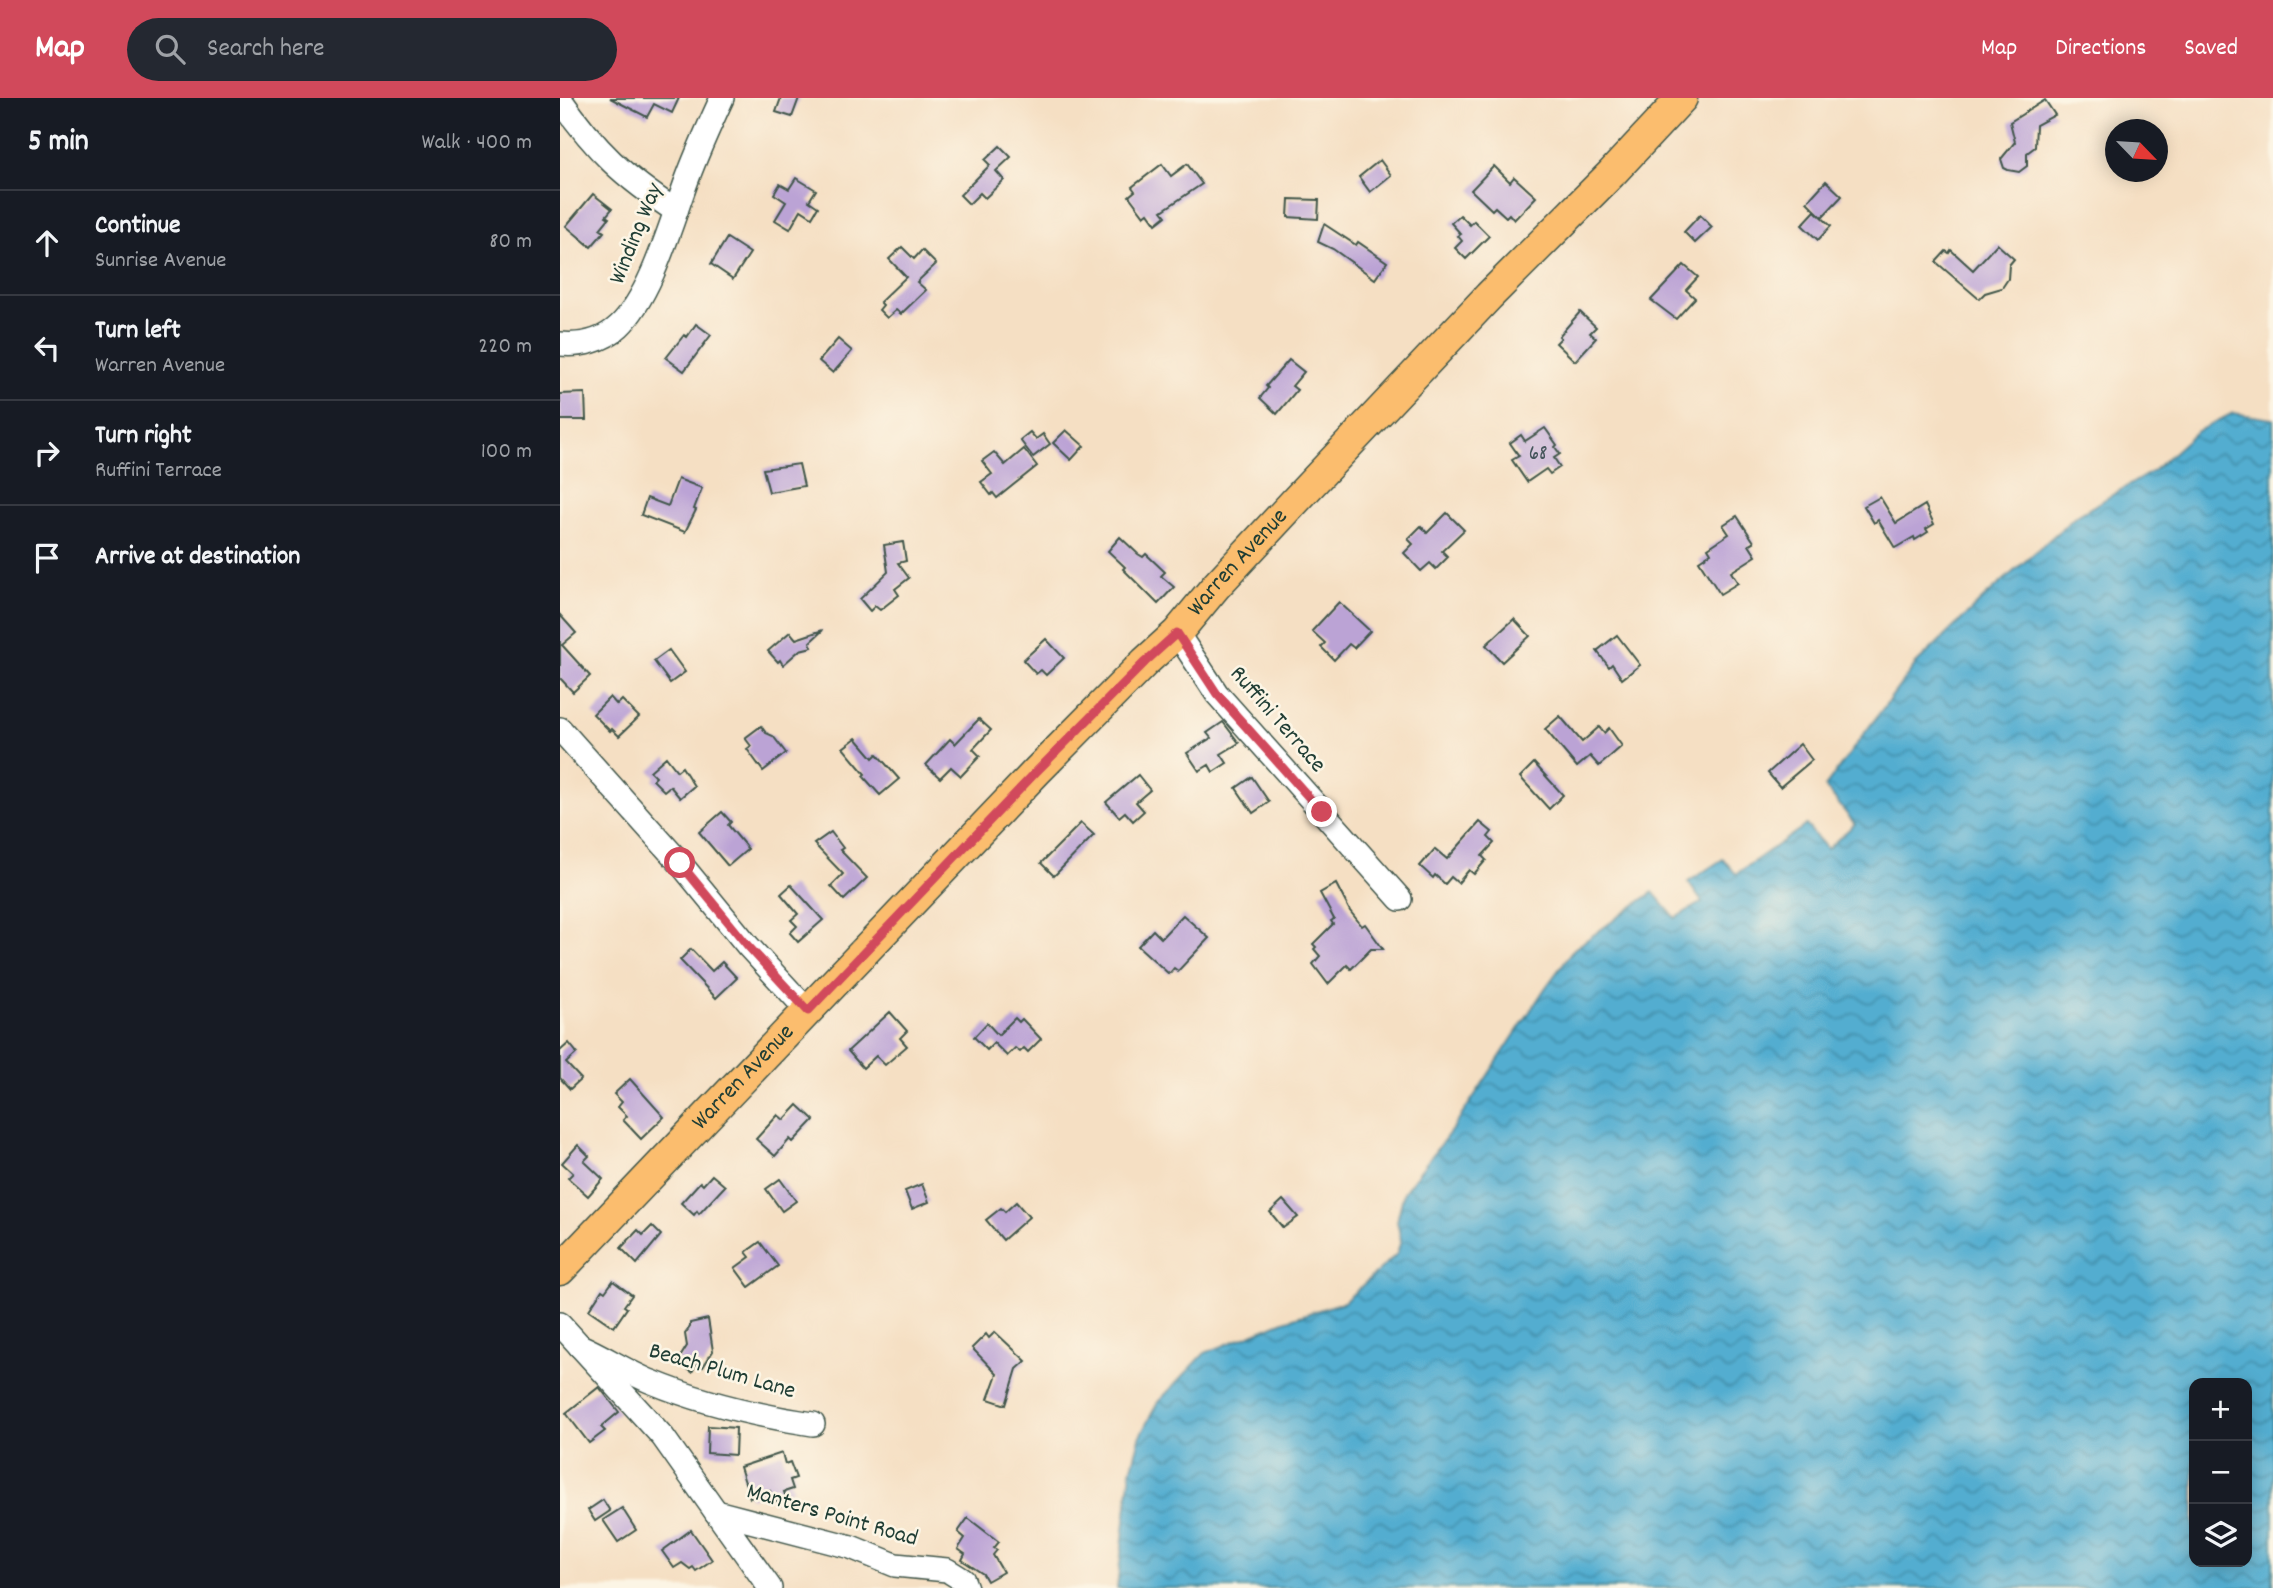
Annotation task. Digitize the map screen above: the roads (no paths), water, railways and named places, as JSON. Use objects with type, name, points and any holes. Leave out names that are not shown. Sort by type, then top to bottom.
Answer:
[{"type":"main road","name":"Warren Avenue","points":[[560,1270],[1037,771],[1177,633],[1216,586],[1297,499],[1682,98]]},
{"type":"street","name":"Winding Way","points":[[560,344],[579,344],[601,338],[619,326],[633,311],[653,270],[722,98]]},
{"type":"street","points":[[560,99],[610,162],[676,211]]},
{"type":"street","name":"Ruffini Terrace","points":[[1177,633],[1217,694],[1400,900]]},
{"type":"street","points":[[560,729],[680,863],[748,946],[808,1011]]},
{"type":"street","name":"Manters Point Road","points":[[560,1324],[663,1437],[769,1588]]},
{"type":"street","name":"Beach Plum Lane","points":[[580,1346],[668,1389],[751,1412],[813,1424]]},
{"type":"street","name":"Manters Point Road","points":[[716,1512],[852,1547],[895,1565],[947,1570],[963,1580],[966,1588]]},
{"type":"water","points":[[2233,413],[2273,419],[2273,1588],[1117,1588],[1131,1471],[1141,1434],[1158,1402],[1205,1353],[1284,1321],[1344,1302],[1397,1254],[1401,1240],[1397,1221],[1404,1192],[1454,1127],[1574,949],[1653,892],[1675,918],[1702,902],[1688,882],[1723,859],[1736,874],[1806,825],[1827,849],[1855,824],[1825,787],[1915,665],[1984,598],[2075,517],[2153,471],[2196,432]]}]
